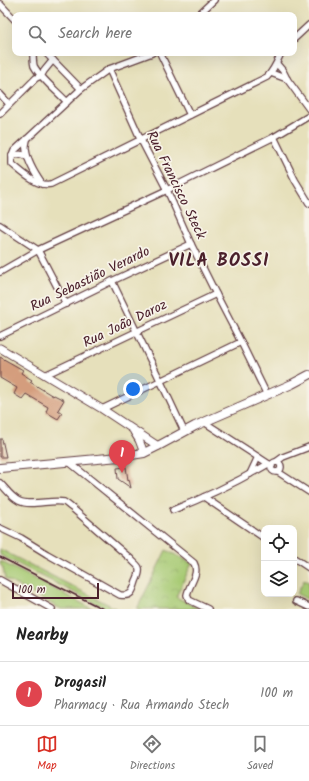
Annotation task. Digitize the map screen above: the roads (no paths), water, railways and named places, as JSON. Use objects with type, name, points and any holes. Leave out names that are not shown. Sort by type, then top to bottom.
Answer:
[{"type":"main road","points":[[0,348],[102,409],[158,446]]},
{"type":"main road","points":[[0,468],[119,457],[144,453],[204,422],[292,384],[309,375]]},
{"type":"main road","points":[[133,430],[144,453]]},
{"type":"street","points":[[201,12],[214,0]]},
{"type":"street","points":[[0,4],[12,17]]},
{"type":"street","points":[[297,36],[309,25]]},
{"type":"street","points":[[33,56],[34,65],[41,76],[67,102]]},
{"type":"street","points":[[49,56],[81,89]]},
{"type":"street","points":[[144,56],[109,69],[81,89],[14,151],[12,156],[12,164],[42,184],[48,185],[55,183],[267,77],[277,64],[280,56]]},
{"type":"street","points":[[161,56],[190,116]]},
{"type":"street","points":[[0,114],[36,78],[41,76],[53,60]]},
{"type":"street","points":[[277,64],[309,109]]},
{"type":"street","name":"Rua Francisco Steck","points":[[109,69],[191,244],[267,395]]},
{"type":"street","points":[[271,73],[287,79]]},
{"type":"street","points":[[0,94],[9,104]]},
{"type":"street","points":[[0,272],[38,250],[274,137],[309,116]]},
{"type":"street","points":[[274,137],[295,180],[309,203]]},
{"type":"street","points":[[27,139],[25,148],[28,158],[42,184]]},
{"type":"street","points":[[12,156],[20,154],[28,158]]},
{"type":"street","points":[[25,174],[30,172],[33,168]]},
{"type":"street","points":[[0,225],[38,250],[66,304]]},
{"type":"street","name":"Rua Sebastião Verardo","points":[[0,336],[191,244]]},
{"type":"street","points":[[112,281],[184,432]]},
{"type":"street","name":"Rua João Daroz","points":[[45,375],[216,294]]},
{"type":"street","points":[[102,409],[161,382],[241,342]]},
{"type":"street","points":[[204,422],[258,457],[275,466],[309,492]]},
{"type":"street","points":[[173,510],[204,497],[250,474],[275,466],[283,457],[309,447]]},
{"type":"street","points":[[250,474],[258,457]]},
{"type":"street","points":[[69,462],[194,563],[196,566],[196,573],[188,592],[188,597],[193,602],[208,609]]},
{"type":"street","points":[[0,483],[14,498],[21,502],[64,502],[72,508],[131,559],[138,567],[139,573],[133,591],[128,595],[120,595],[53,558],[21,538],[0,528]]},
{"type":"street","points":[[204,497],[261,536]]},
{"type":"street","points":[[297,560],[309,568]]},
{"type":"street","points":[[0,580],[52,609]]},
{"type":"street","points":[[296,601],[309,607]]},
{"type":"railway","points":[[0,557],[103,609]]},
{"type":"place","name":"Drogasil","points":[[122,473]]},
{"type":"district","name":"VILA BOSSI","points":[[219,261]]}]
